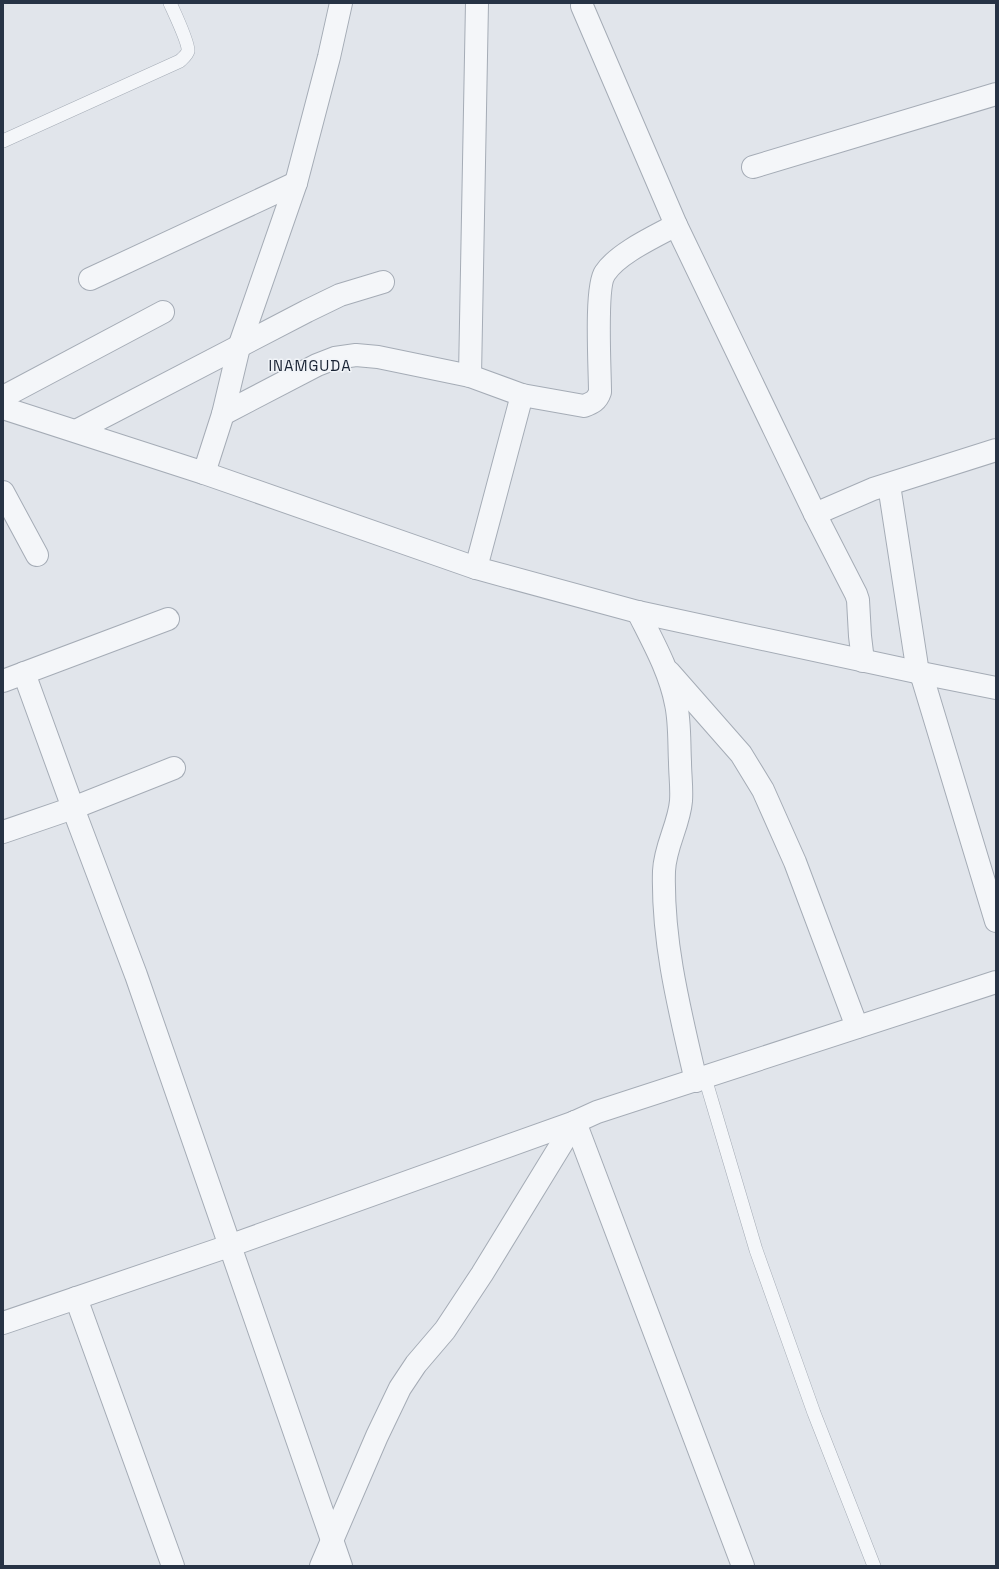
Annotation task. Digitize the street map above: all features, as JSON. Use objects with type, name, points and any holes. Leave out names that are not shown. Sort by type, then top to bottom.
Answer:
[{"type":"street","points":[[204,473],[223,414],[239,347],[296,183],[329,57],[341,3]]},
{"type":"street","points":[[470,376],[477,3]]},
{"type":"street","points":[[582,6],[676,225],[814,514],[858,600],[863,661]]},
{"type":"street","points":[[753,167],[996,94]]},
{"type":"street","points":[[90,279],[296,183]]},
{"type":"street","points":[[223,414],[317,365],[335,358],[356,355],[378,357],[470,376],[522,395],[584,406],[598,399],[600,392],[600,288],[605,273],[620,258],[676,225]]},
{"type":"street","points":[[76,431],[340,295],[383,282]]},
{"type":"street","points":[[3,397],[163,312]]},
{"type":"street","points":[[476,568],[522,395]]},
{"type":"street","points":[[3,408],[204,473],[476,568],[638,612],[863,661],[996,688]]},
{"type":"street","points":[[814,514],[873,490],[996,450]]},
{"type":"street","points":[[889,485],[920,673],[996,921]]},
{"type":"street","points":[[3,492],[37,555]]},
{"type":"street","points":[[638,612],[664,666],[676,704],[681,801],[676,826],[667,848],[664,871],[665,900],[668,944],[676,997],[701,1079]]},
{"type":"street","points":[[3,681],[168,619]]},
{"type":"street","points":[[664,666],[741,754],[762,790],[796,862],[857,1027]]},
{"type":"street","points":[[24,673],[139,985],[341,1566]]},
{"type":"street","points":[[3,832],[73,808],[174,768]]},
{"type":"street","points":[[3,1323],[229,1246],[575,1122],[597,1112],[996,982]]},
{"type":"street","points":[[321,1566],[377,1436],[400,1388],[416,1364],[445,1330],[482,1274],[575,1122]]},
{"type":"street","points":[[575,1122],[743,1566]]},
{"type":"street","points":[[76,1298],[173,1566]]},
{"type":"lane","points":[[3,141],[180,61],[188,51],[187,42],[170,3]]},
{"type":"lane","points":[[701,1079],[756,1250],[814,1413],[874,1566]]},
{"type":"district","name":"INAMGUDA","points":[[310,366]]}]
